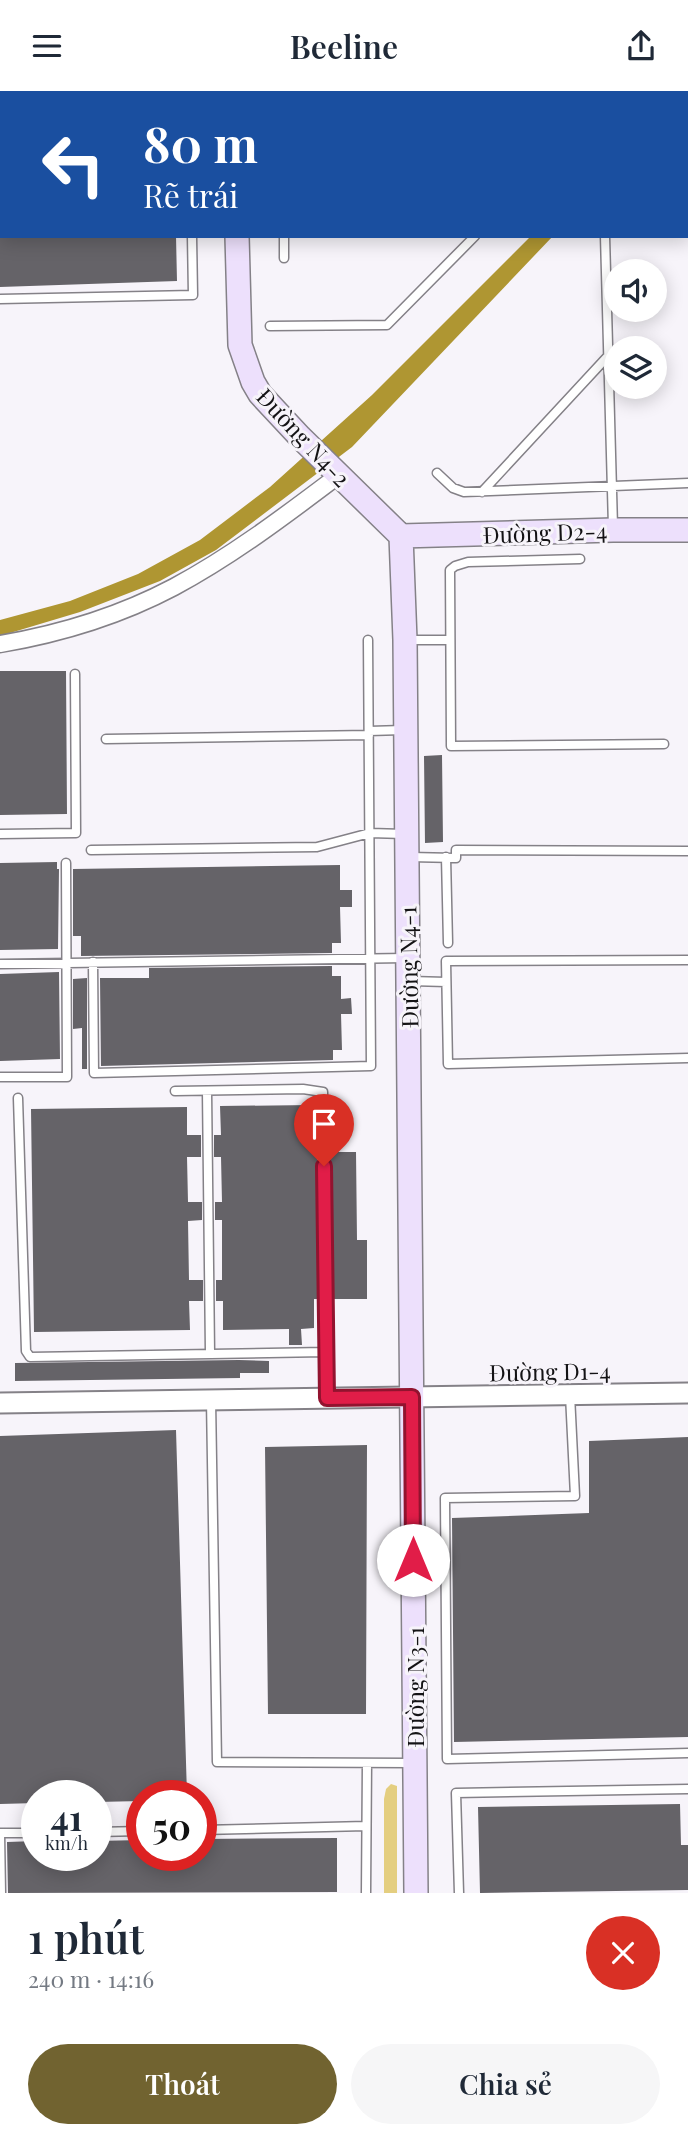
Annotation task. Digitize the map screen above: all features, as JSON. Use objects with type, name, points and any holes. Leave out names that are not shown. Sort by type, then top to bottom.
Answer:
[{"type":"main road","name":"Đường N4-2","points":[[237,238],[240,345],[246,368],[260,394],[401,536]]},
{"type":"main road","name":"Đường D2-4","points":[[401,536],[688,530]]},
{"type":"main road","name":"Đường N4-1","points":[[401,536],[405,640],[412,1397]]},
{"type":"main road","name":"Đường N3-1","points":[[412,1397],[416,1893]]},
{"type":"street","points":[[0,644],[74,626],[132,606],[174,587],[260,533],[339,475]]},
{"type":"street","name":"Đường D1-4","points":[[0,1403],[688,1394]]},
{"type":"lane","points":[[0,299],[193,295],[192,238]]},
{"type":"lane","points":[[284,238],[284,258]]},
{"type":"lane","points":[[270,326],[387,325],[473,238]]},
{"type":"lane","points":[[604,238],[607,336]]},
{"type":"lane","points":[[482,492],[604,360]]},
{"type":"lane","points":[[609,399],[613,530]]},
{"type":"lane","points":[[437,473],[457,491],[482,492],[688,483]]},
{"type":"lane","points":[[580,559],[468,562],[456,566],[450,573],[451,746],[664,744]]},
{"type":"lane","points":[[405,640],[450,640]]},
{"type":"lane","points":[[93,962],[94,1073],[371,1066],[368,641]]},
{"type":"lane","points":[[0,834],[76,833],[75,674]]},
{"type":"lane","points":[[106,739],[406,730]]},
{"type":"lane","points":[[91,850],[317,847],[370,833],[407,834]]},
{"type":"lane","points":[[407,857],[456,858],[456,850],[688,851]]},
{"type":"lane","points":[[446,857],[448,943]]},
{"type":"lane","points":[[0,1077],[67,1077],[66,863]]},
{"type":"lane","points":[[0,964],[371,959],[446,982]]},
{"type":"lane","points":[[688,960],[446,961],[448,1064],[688,1058]]},
{"type":"lane","points":[[175,1091],[303,1089],[323,1092],[327,1398]]},
{"type":"lane","points":[[207,1091],[210,1353]]},
{"type":"lane","points":[[18,1098],[26,1351],[30,1357],[325,1352]]},
{"type":"lane","points":[[570,1395],[575,1496],[445,1498],[447,1759],[688,1753]]},
{"type":"lane","points":[[211,1400],[217,1762],[415,1763]]},
{"type":"lane","points":[[366,1893],[367,1763]]},
{"type":"lane","points":[[459,1893],[456,1794],[688,1789]]},
{"type":"lane","points":[[217,1830],[366,1826]]},
{"type":"lane","points":[[1,1893],[0,1833],[21,1833]]},
{"type":"shaded area","points":[[529,238],[551,238],[352,447],[216,550],[160,581],[80,612],[0,636],[0,620],[70,601],[138,574],[200,540],[270,487],[372,395]]},
{"type":"shaded area","points":[[391,1784],[397,1786],[397,1893],[384,1893],[384,1799],[386,1789]]},
{"type":"building","points":[[0,238],[176,238],[177,281],[0,287]]},
{"type":"building","points":[[0,671],[66,671],[67,814],[0,815]]},
{"type":"building","points":[[442,755],[443,842],[425,843],[424,756]]},
{"type":"building","points":[[57,862],[58,949],[0,950],[0,863]]},
{"type":"building","points":[[340,865],[340,890],[352,890],[352,907],[340,907],[341,943],[332,943],[332,953],[81,956],[81,936],[73,936],[73,869]]},
{"type":"building","points":[[332,966],[332,976],[341,976],[341,999],[351,998],[352,1014],[341,1014],[342,1050],[333,1050],[333,1060],[101,1066],[100,978],[149,978],[149,968]]},
{"type":"building","points":[[59,972],[60,1059],[0,1061],[0,974]]},
{"type":"building","points":[[87,978],[87,1069],[82,1069],[82,1028],[73,1029],[73,979]]},
{"type":"building","points":[[311,1105],[312,1152],[317,1152],[319,1299],[314,1299],[314,1328],[301,1329],[302,1345],[289,1345],[289,1329],[223,1330],[223,1301],[216,1301],[216,1280],[222,1280],[222,1220],[215,1220],[215,1202],[222,1202],[221,1157],[214,1157],[214,1135],[221,1135],[220,1106]]},
{"type":"building","points":[[187,1107],[187,1135],[201,1135],[201,1157],[187,1157],[188,1202],[202,1202],[202,1220],[188,1221],[189,1280],[203,1280],[203,1301],[189,1301],[190,1330],[34,1332],[31,1109]]},
{"type":"building","points":[[330,1152],[356,1152],[357,1240],[367,1240],[367,1299],[332,1299]]},
{"type":"building","points":[[269,1361],[269,1373],[240,1373],[240,1378],[15,1381],[15,1363]]},
{"type":"building","points":[[176,1430],[187,1780],[126,1780],[126,1801],[112,1802],[112,1780],[21,1780],[21,1803],[0,1804],[0,1436]]},
{"type":"building","points":[[688,1437],[688,1737],[454,1742],[452,1518],[589,1513],[589,1441]]},
{"type":"building","points":[[367,1445],[366,1714],[268,1714],[265,1447]]},
{"type":"building","points":[[680,1804],[681,1845],[688,1845],[688,1890],[480,1893],[478,1807]]},
{"type":"building","points":[[337,1838],[337,1892],[8,1893],[7,1842],[21,1842],[21,1871],[112,1871],[112,1841],[126,1840],[126,1871],[217,1871],[217,1839]]},
{"type":"route","points":[[324,1166],[327,1398],[412,1397],[413,1560]]}]
